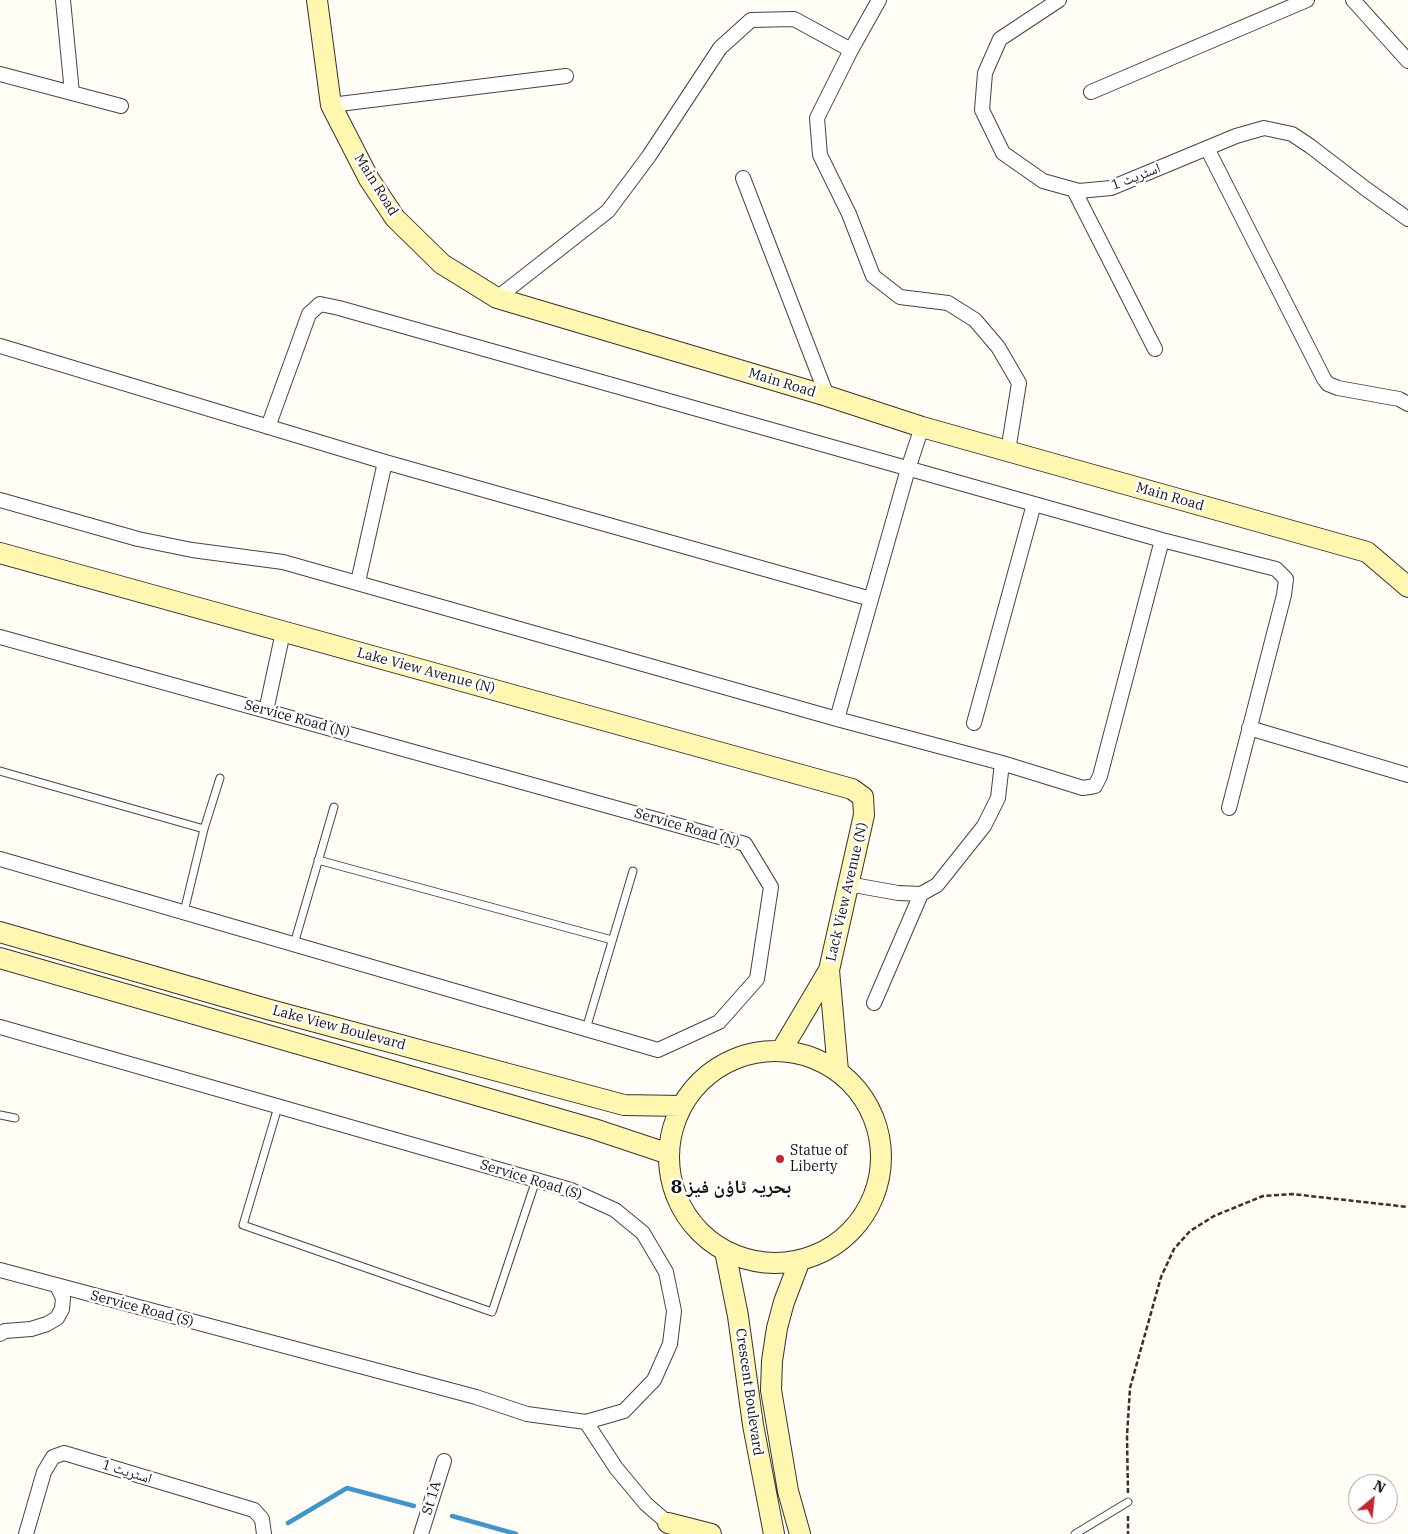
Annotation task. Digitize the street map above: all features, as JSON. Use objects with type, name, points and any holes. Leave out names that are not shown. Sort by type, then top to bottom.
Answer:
[{"type":"street","points":[[64,0],[72,93]]},
{"type":"street","name":"Main Road","points":[[317,0],[331,105],[369,179],[395,218],[442,264],[497,298],[827,396],[922,427],[1368,552],[1408,587]]},
{"type":"street","points":[[879,0],[851,50],[817,118],[820,155],[849,214],[873,276],[900,297],[948,303],[976,320],[998,347],[1018,383],[1008,451]]},
{"type":"street","name":"اسٹریٹ 1","points":[[1059,0],[1000,38],[985,73],[982,110],[1004,153],[1043,181],[1079,191],[1111,188],[1236,136],[1264,128],[1292,134],[1408,219]]},
{"type":"street","points":[[1091,92],[1307,0]]},
{"type":"street","points":[[1353,0],[1408,61]]},
{"type":"street","points":[[497,298],[608,212],[649,156],[720,48],[751,20],[794,19],[851,50]]},
{"type":"street","points":[[0,74],[121,106]]},
{"type":"street","points":[[331,105],[566,76]]},
{"type":"street","points":[[1207,148],[1324,379],[1328,384],[1338,388],[1399,399],[1408,404]]},
{"type":"street","points":[[743,178],[827,396]]},
{"type":"street","points":[[1074,190],[1155,349]]},
{"type":"street","points":[[268,427],[309,314],[320,304],[348,310],[1162,540],[1276,569],[1286,579],[1284,595],[1229,808]]},
{"type":"street","points":[[0,346],[385,462],[871,598]]},
{"type":"street","points":[[838,719],[908,469],[922,427]]},
{"type":"street","points":[[358,582],[385,462]]},
{"type":"street","points":[[0,500],[138,539],[192,550],[283,562],[838,719],[1002,763],[1083,788],[1095,786],[1100,776],[1162,540]]},
{"type":"street","points":[[974,723],[1034,504]]},
{"type":"street","name":"Lake View Avenue (N)","points":[[0,553],[852,789]]},
{"type":"street","points":[[266,711],[283,632]]},
{"type":"street","name":"Service Road (N)","points":[[0,637],[745,844],[771,887],[757,979],[719,1022],[658,1050],[0,859]]},
{"type":"street","points":[[1249,728],[1408,775]]},
{"type":"street","points":[[848,884],[898,893],[921,894],[937,884],[984,826],[998,798],[1002,763]]},
{"type":"street","name":"Lack View Avenue (N)","points":[[838,1071],[829,970],[864,815],[863,797],[852,789]]},
{"type":"street","points":[[874,1003],[921,894]]},
{"type":"street","name":"Lake View Boulevard","points":[[0,932],[267,1009],[624,1105],[681,1106]]},
{"type":"street","name":"Lake View Boulevard","points":[[0,958],[594,1128],[669,1154]]},
{"type":"street","name":"Lack View Avenue (N)","points":[[781,1051],[829,970]]},
{"type":"street","name":"Service Road (S)","points":[[0,1027],[571,1190],[615,1210],[643,1233],[666,1272],[674,1311],[670,1344],[654,1380],[624,1410],[586,1422],[527,1414],[476,1397],[0,1270]]},
{"type":"street","points":[[781,1051],[808,1056],[820,1061],[838,1071],[856,1088],[870,1108],[878,1130],[882,1154],[880,1178],[872,1202],[860,1222],[843,1239],[822,1252],[800,1260],[781,1263],[762,1262],[743,1258],[726,1251],[709,1240],[695,1226],[683,1210],[675,1193],[670,1174],[670,1138],[681,1106],[706,1075],[723,1064],[741,1056],[781,1051]]},
{"type":"street","name":"Crescent Boulevard","points":[[726,1251],[738,1316],[753,1426],[774,1534]]},
{"type":"street","name":"Crescent Boulevard","points":[[800,1260],[784,1302],[777,1328],[772,1361],[771,1390],[788,1491],[800,1534]]},
{"type":"street","points":[[0,1334],[5,1331],[31,1329],[47,1324],[57,1318],[62,1309],[63,1298],[57,1286]]},
{"type":"street","points":[[586,1422],[616,1468],[646,1504],[668,1523],[711,1534]]},
{"type":"street","name":"اسٹریٹ 1","points":[[26,1534],[44,1472],[53,1456],[64,1452],[254,1510],[262,1519],[264,1534]]},
{"type":"street","name":"St 1A","points":[[421,1534],[444,1461]]},
{"type":"lane","points":[[0,771],[204,829]]},
{"type":"lane","points":[[184,912],[204,829],[220,778]]},
{"type":"lane","points":[[294,944],[334,807]]},
{"type":"lane","points":[[318,860],[612,940]]},
{"type":"lane","points":[[586,1029],[633,871]]},
{"type":"lane","points":[[278,1106],[243,1226],[492,1312],[536,1180]]},
{"type":"lane","points":[[0,1114],[15,1118]]},
{"type":"lane","points":[[1075,1534],[1128,1502]]},
{"type":"path","points":[[1128,1534],[1127,1436],[1130,1388],[1161,1277],[1174,1249],[1190,1231],[1214,1216],[1263,1196],[1292,1194],[1408,1207]]},
{"type":"waterway","points":[[288,1523],[347,1488],[414,1506]]},
{"type":"waterway","points":[[452,1516],[516,1534]]},
{"type":"place","name":"Statue of Liberty","points":[[780,1159]]},
{"type":"district","name":"بحریہ ٹاؤن فیز 8","points":[[731,1188]]}]
